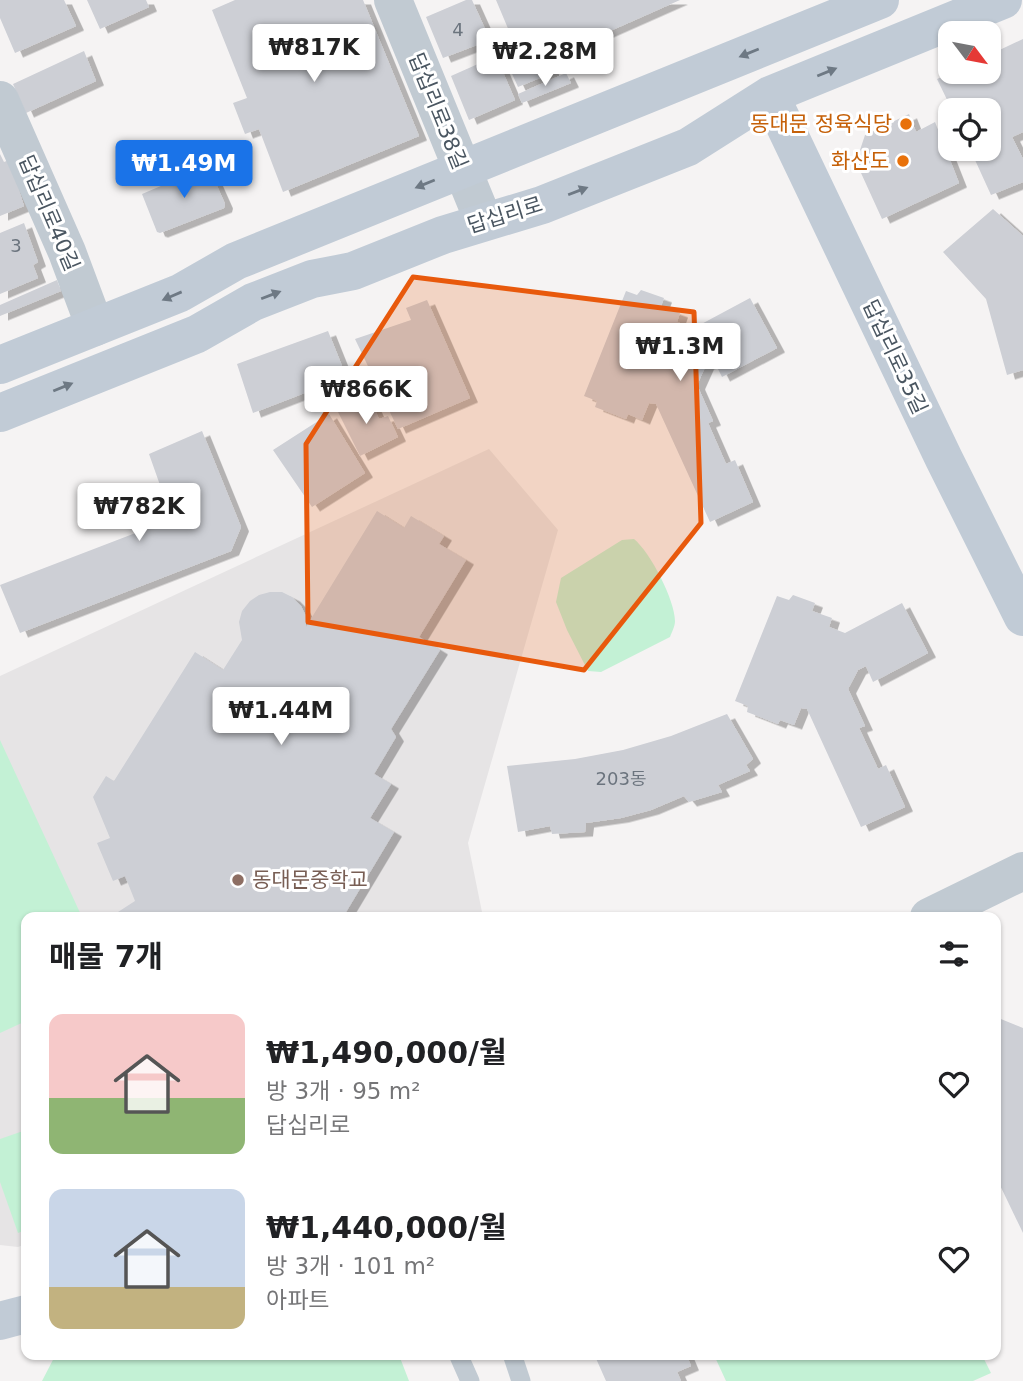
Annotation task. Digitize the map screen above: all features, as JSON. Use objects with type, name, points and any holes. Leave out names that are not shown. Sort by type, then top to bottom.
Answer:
[{"type":"main road","name":"답십리로","points":[[0,413],[197,334],[264,297],[312,279],[353,271],[443,235],[542,205],[688,147],[771,95],[1003,0]]},
{"type":"main road","points":[[0,365],[180,293],[236,261],[858,4]]},
{"type":"main road","name":"답십리로35길","points":[[771,95],[944,459],[1023,617]]},
{"type":"main road","points":[[0,1321],[21,1315]]},
{"type":"street","name":"답십리로38길","points":[[393,0],[484,222]]},
{"type":"street","name":"답십리로40길","points":[[0,100],[67,252],[94,327]]},
{"type":"street","points":[[939,912],[1023,871]]},
{"type":"lane","points":[[461,1360],[470,1381]]},
{"type":"lane","points":[[514,1360],[521,1381]]},
{"type":"highlighted area","points":[[413,277],[694,312],[701,523],[584,670],[308,622],[306,444]]},
{"type":"shaded area","name":"동대문중학교","points":[[489,449],[558,530],[468,843],[482,912],[21,912],[21,1246],[18,1247],[0,1245],[0,676]]},
{"type":"green space","points":[[634,539],[647,554],[666,589],[674,612],[673,629],[670,637],[601,672],[588,671],[556,602],[561,578],[622,540]]},
{"type":"green space","points":[[0,740],[80,912],[21,912],[21,1023],[0,1033]]},
{"type":"green space","points":[[21,1132],[21,1232],[18,1233],[0,1182],[0,1139]]},
{"type":"green space","points":[[53,1360],[401,1360],[409,1381],[42,1381]]},
{"type":"green space","points":[[716,1360],[984,1360],[991,1373],[973,1381],[726,1381]]},
{"type":"building","points":[[0,0],[64,0],[76,26],[15,53],[0,18]]},
{"type":"building","points":[[87,0],[146,0],[149,7],[100,29]]},
{"type":"building","points":[[235,0],[363,0],[419,136],[283,192],[259,129],[245,134],[233,103],[247,98],[212,10]]},
{"type":"building","points":[[472,0],[490,40],[443,58],[426,17]]},
{"type":"building","points":[[496,0],[680,0],[547,59],[552,73],[518,87],[504,56],[517,50]]},
{"type":"building","points":[[1023,39],[1023,132],[1012,137],[1023,159],[1023,182],[991,195],[975,161],[1001,161],[1001,98],[946,98],[939,84],[1001,84],[1001,49]]},
{"type":"building","points":[[84,51],[96,81],[26,113],[13,84]]},
{"type":"building","points":[[496,56],[515,100],[469,120],[451,76]]},
{"type":"building","points":[[566,73],[571,83],[522,103],[518,94]]},
{"type":"building","points":[[909,114],[916,132],[935,122],[938,130],[938,161],[950,161],[959,183],[882,219],[856,162],[865,135]]},
{"type":"building","points":[[0,154],[4,162],[9,160],[24,206],[0,216]]},
{"type":"building","points":[[208,166],[225,204],[224,208],[157,232],[142,194]]},
{"type":"building","points":[[993,209],[1023,236],[1023,370],[1007,375],[986,299],[943,252]]},
{"type":"building","points":[[24,223],[38,262],[33,265],[38,278],[0,294],[0,233]]},
{"type":"building","points":[[57,280],[61,291],[0,316],[0,305]]},
{"type":"building","points":[[641,290],[664,298],[661,306],[680,313],[677,322],[694,328],[750,298],[777,348],[722,377],[714,361],[706,365],[697,385],[713,421],[708,423],[726,464],[735,460],[753,502],[710,522],[656,404],[649,403],[642,420],[628,414],[626,419],[595,407],[597,401],[584,396],[626,291],[637,295]]},
{"type":"building","points":[[427,300],[470,398],[398,429],[355,339],[411,320],[406,308]]},
{"type":"building","points":[[328,331],[350,386],[318,400],[315,389],[253,413],[237,364]]},
{"type":"building","points":[[368,395],[379,419],[388,416],[398,437],[360,456],[337,410]]},
{"type":"building","points":[[329,414],[365,473],[312,507],[273,450]]},
{"type":"building","points":[[202,431],[241,527],[231,551],[20,633],[0,585],[172,519],[149,454]]},
{"type":"building","points":[[377,511],[404,528],[411,516],[444,536],[439,544],[466,560],[419,637],[440,650],[391,729],[396,737],[374,774],[391,784],[370,818],[394,832],[346,912],[118,912],[135,901],[125,876],[113,881],[97,843],[110,838],[93,797],[106,776],[114,781],[195,652],[223,670],[242,640],[239,622],[242,611],[250,601],[259,595],[282,592],[301,606],[306,616],[306,627]]},
{"type":"building","points":[[793,595],[815,603],[812,611],[832,618],[829,627],[845,633],[902,603],[928,653],[873,682],[866,666],[858,670],[848,689],[865,726],[859,728],[878,769],[886,765],[905,807],[861,827],[807,709],[801,708],[794,725],[780,720],[778,724],[747,712],[748,706],[735,701],[777,596],[789,600]]},
{"type":"building","points":[[727,714],[753,759],[746,765],[750,771],[718,785],[722,792],[689,802],[684,796],[651,810],[586,823],[585,832],[552,834],[550,826],[518,832],[507,766],[575,759],[623,750],[671,736]]},
{"type":"building","points":[[1001,1019],[1023,1028],[1023,1233],[1001,1187]]},
{"type":"building","points":[[597,1360],[688,1360],[691,1366],[677,1372],[681,1381],[606,1381]]},
{"type":"place","name":"동대문 정육식당","points":[[906,124]]},
{"type":"place","name":"화산도","points":[[903,161]]},
{"type":"place","name":"동대문중학교","points":[[238,880]]}]
